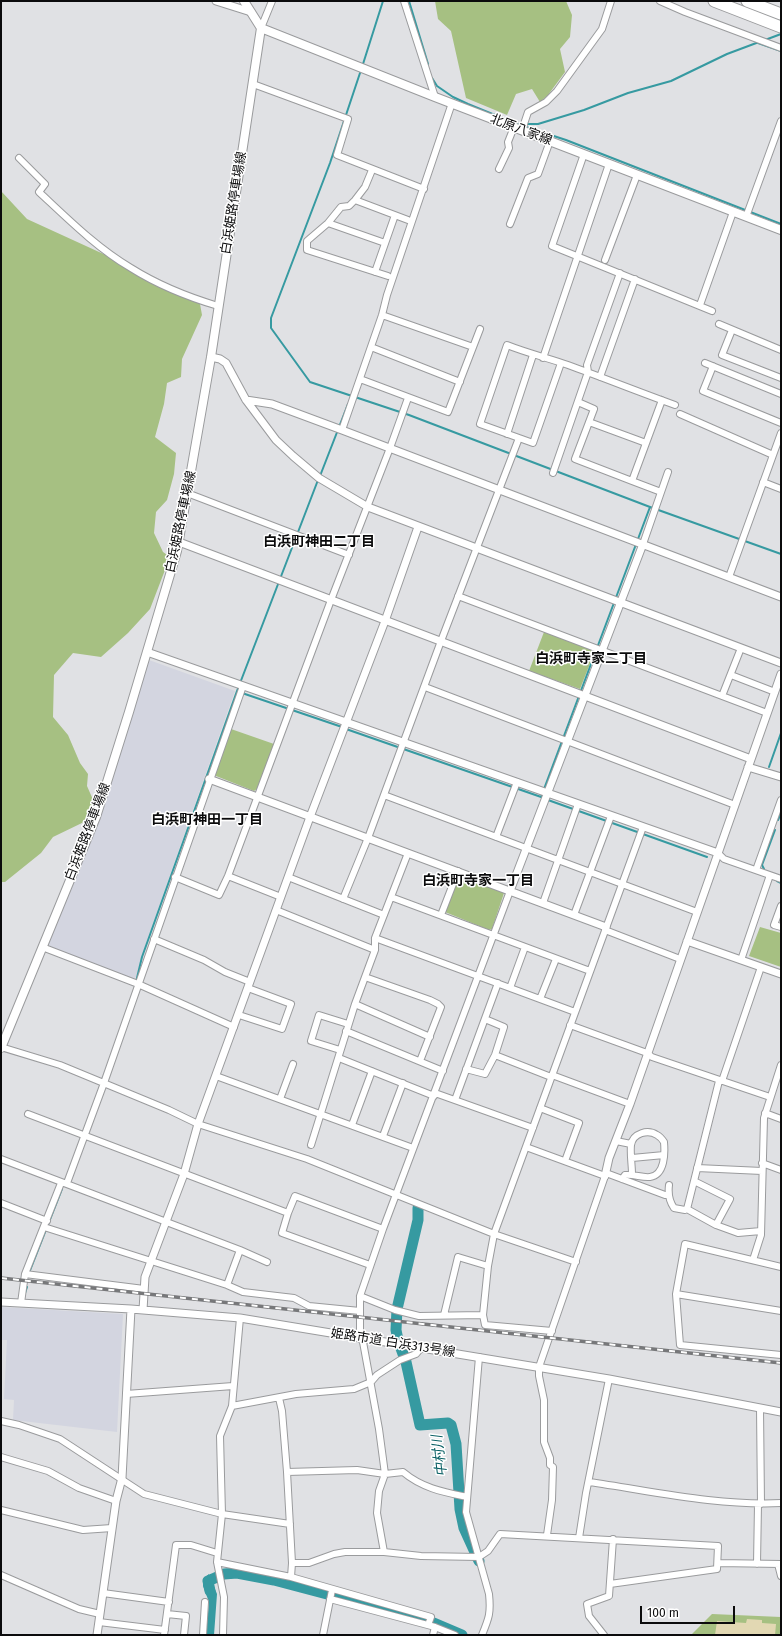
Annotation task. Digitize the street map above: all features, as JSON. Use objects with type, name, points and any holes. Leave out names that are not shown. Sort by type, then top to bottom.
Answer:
[{"type":"highway","points":[[714,1],[776,25]]},
{"type":"highway","points":[[747,1],[778,12]]},
{"type":"main road","points":[[244,1],[261,28]]},
{"type":"main road","name":"白浜姫路停車場線","points":[[1,1048],[96,817],[179,542],[210,357],[261,28]]},
{"type":"main road","name":"北原八家線","points":[[261,28],[435,97],[781,230]]},
{"type":"street","points":[[216,1],[252,12]]},
{"type":"street","points":[[261,28],[272,1]]},
{"type":"street","points":[[404,1],[435,97]]},
{"type":"street","points":[[500,169],[509,148],[508,142],[525,121],[528,112],[538,105],[546,102],[557,91],[602,29],[611,1]]},
{"type":"street","points":[[660,1],[685,12],[781,48]]},
{"type":"street","points":[[253,84],[348,119],[338,155],[372,170],[424,189]]},
{"type":"street","points":[[342,430],[371,348],[452,103]]},
{"type":"street","points":[[746,217],[781,122]]},
{"type":"street","points":[[510,224],[528,178],[538,174],[550,141]]},
{"type":"street","points":[[584,154],[552,246],[712,311]]},
{"type":"street","points":[[19,158],[45,184],[39,192],[91,239],[131,268],[188,296],[218,306]]},
{"type":"street","points":[[543,358],[576,256],[609,164]]},
{"type":"street","points":[[372,170],[365,187],[355,200],[349,206],[341,207],[328,223],[307,241],[307,250],[388,276]]},
{"type":"street","points":[[605,260],[637,175]]},
{"type":"street","points":[[355,200],[408,220]]},
{"type":"street","points":[[700,305],[733,212]]},
{"type":"street","points":[[375,272],[394,215]]},
{"type":"street","points":[[328,223],[385,243]]},
{"type":"street","points":[[553,473],[588,372],[587,365],[620,273]]},
{"type":"street","points":[[600,377],[635,279]]},
{"type":"street","points":[[382,315],[473,347]]},
{"type":"street","points":[[719,324],[781,350]]},
{"type":"street","points":[[360,379],[448,412],[480,329]]},
{"type":"street","points":[[732,330],[722,354],[781,378]]},
{"type":"street","points":[[561,363],[533,443],[480,424],[507,345],[533,355],[561,363],[588,372],[675,405]]},
{"type":"street","points":[[371,348],[460,382]]},
{"type":"street","points":[[507,434],[533,355]]},
{"type":"street","points":[[210,357],[220,359],[226,363],[246,400],[276,440],[319,478],[368,507],[781,664]]},
{"type":"street","points":[[705,363],[781,394]]},
{"type":"street","points":[[713,366],[703,391],[781,423]]},
{"type":"street","points":[[175,877],[219,894],[228,876],[408,398]]},
{"type":"street","points":[[246,400],[272,404],[781,597]]},
{"type":"street","points":[[632,481],[662,400]]},
{"type":"street","points":[[578,402],[594,409],[575,459],[661,492]]},
{"type":"street","points":[[680,414],[773,455]]},
{"type":"street","points":[[589,422],[646,443]]},
{"type":"street","points":[[729,577],[781,433]]},
{"type":"street","points":[[343,899],[368,838],[440,641],[519,438]]},
{"type":"street","points":[[384,1552],[378,1513],[379,1491],[385,1474],[371,1382],[363,1342],[360,1337],[360,1296],[413,1148],[548,794],[668,472]]},
{"type":"street","points":[[763,482],[781,489]]},
{"type":"street","points":[[187,493],[349,555]]},
{"type":"street","points":[[143,1310],[144,1277],[184,1174],[198,1124],[310,817],[385,621],[418,527]]},
{"type":"street","points":[[179,542],[751,759]]},
{"type":"street","points":[[458,596],[767,713]]},
{"type":"street","points":[[722,696],[741,648]]},
{"type":"street","points":[[147,652],[718,853],[724,859],[781,879]]},
{"type":"street","points":[[547,1535],[552,1500],[553,1467],[550,1465],[550,1458],[544,1442],[544,1400],[539,1376],[539,1367],[616,1141],[781,674]]},
{"type":"street","points":[[731,675],[775,692]]},
{"type":"street","points":[[21,1303],[25,1274],[84,1135],[104,1083],[136,983],[154,939],[240,695],[240,685]]},
{"type":"street","points":[[424,686],[735,805]]},
{"type":"street","points":[[748,767],[781,777]]},
{"type":"street","points":[[210,779],[543,903],[680,959]]},
{"type":"street","points":[[496,837],[516,782]]},
{"type":"street","points":[[384,794],[697,912]]},
{"type":"street","points":[[756,870],[781,800]]},
{"type":"street","points":[[543,903],[578,804]]},
{"type":"street","points":[[574,915],[611,816]]},
{"type":"street","points":[[774,822],[781,825]]},
{"type":"street","points":[[552,1331],[486,1325],[484,1315],[488,1266],[494,1234],[643,827]]},
{"type":"street","points":[[311,1145],[347,1028],[375,950],[375,938],[408,853]]},
{"type":"street","points":[[442,915],[458,871]]},
{"type":"street","points":[[741,960],[770,875]]},
{"type":"street","points":[[228,876],[281,897]]},
{"type":"street","points":[[288,877],[384,915]]},
{"type":"street","points":[[391,897],[590,971]]},
{"type":"street","points":[[781,906],[774,925],[781,927]]},
{"type":"street","points":[[276,910],[375,950]]},
{"type":"street","points":[[375,938],[575,1012]]},
{"type":"street","points":[[154,939],[204,960],[249,985],[291,1004],[282,1029],[238,1014]]},
{"type":"street","points":[[687,940],[781,974]]},
{"type":"street","points":[[42,947],[136,983],[234,1027]]},
{"type":"street","points":[[510,988],[525,947]]},
{"type":"street","points":[[540,999],[556,959]]},
{"type":"street","points":[[687,1209],[720,1081],[761,967]]},
{"type":"street","points":[[365,977],[438,1004],[441,1007],[420,1061]]},
{"type":"street","points":[[455,1100],[498,983]]},
{"type":"street","points":[[355,1004],[430,1037]]},
{"type":"street","points":[[340,1050],[311,1041],[319,1015],[443,1071]]},
{"type":"street","points":[[466,1069],[485,1074],[495,1055],[504,1027],[485,1019]]},
{"type":"street","points":[[570,1025],[720,1081],[770,1097]]},
{"type":"street","points":[[1,1048],[60,1065],[169,1110],[198,1124],[307,1159],[494,1234],[576,1262]]},
{"type":"street","points":[[495,1055],[630,1104]]},
{"type":"street","points":[[339,1058],[403,1084],[455,1100],[533,1128]]},
{"type":"street","points":[[280,1099],[292,1064]]},
{"type":"street","points":[[753,1260],[761,1231],[762,1163],[765,1113],[781,1065]]},
{"type":"street","points":[[352,1126],[372,1071]]},
{"type":"street","points":[[216,1076],[413,1148]]},
{"type":"street","points":[[383,1136],[403,1084]]},
{"type":"street","points":[[540,1108],[579,1123],[565,1161]]},
{"type":"street","points":[[765,1113],[781,1119]]},
{"type":"street","points":[[28,1114],[288,1213]]},
{"type":"street","points":[[622,1179],[625,1175],[632,1174],[637,1176],[652,1177],[658,1174],[664,1155],[664,1142],[657,1135],[649,1132],[642,1133],[635,1137],[631,1144],[632,1174]]},
{"type":"street","points":[[616,1141],[631,1144]]},
{"type":"street","points":[[526,1147],[665,1195],[669,1194]]},
{"type":"street","points":[[632,1158],[664,1155]]},
{"type":"street","points":[[1,1159],[240,1250],[267,1262]]},
{"type":"street","points":[[762,1163],[781,1170]]},
{"type":"street","points":[[697,1168],[762,1171]]},
{"type":"street","points":[[694,1181],[730,1199],[716,1225]]},
{"type":"street","points":[[669,1185],[671,1204],[674,1208],[687,1209],[716,1225],[738,1233],[761,1231]]},
{"type":"street","points":[[370,1266],[282,1233],[288,1213],[294,1196],[383,1229]]},
{"type":"street","points":[[1,1203],[46,1224],[150,1261],[227,1285],[243,1292],[294,1298],[309,1306],[360,1311]]},
{"type":"street","points":[[781,1267],[685,1244],[676,1294],[680,1345],[781,1356]]},
{"type":"street","points":[[227,1285],[240,1250]]},
{"type":"street","points":[[444,1315],[458,1257],[488,1266]]},
{"type":"street","points":[[25,1274],[144,1289]]},
{"type":"street","points":[[676,1294],[781,1311]]},
{"type":"street","points":[[360,1296],[395,1310],[419,1316],[484,1315]]},
{"type":"street","name":"姫路市道 白浜313号線","points":[[1,1302],[131,1309],[240,1318],[609,1378],[781,1412]]},
{"type":"street","points":[[97,1635],[116,1501],[122,1478],[131,1309]]},
{"type":"street","points":[[223,1635],[224,1597],[218,1569],[222,1514],[220,1436],[232,1406],[240,1318]]},
{"type":"street","points":[[232,1406],[304,1393],[354,1389],[371,1382],[377,1375],[400,1360],[416,1354],[421,1348]]},
{"type":"street","points":[[480,1357],[466,1512],[476,1557],[490,1605],[490,1617],[482,1635]]},
{"type":"street","points":[[579,1538],[609,1378]]},
{"type":"street","points":[[126,1394],[233,1386]]},
{"type":"street","points":[[279,1398],[282,1411],[287,1472],[292,1563],[291,1577]]},
{"type":"street","points":[[757,1564],[760,1504],[760,1408]]},
{"type":"street","points":[[1,1421],[19,1424],[60,1439],[122,1478],[144,1494],[222,1514],[290,1524]]},
{"type":"street","points":[[1,1457],[48,1471],[79,1488],[116,1501]]},
{"type":"street","points":[[287,1472],[357,1470],[385,1474],[404,1472],[415,1482],[445,1493],[467,1497]]},
{"type":"street","points":[[589,1482],[698,1498],[760,1504],[781,1503]]},
{"type":"street","points":[[1,1510],[83,1530],[112,1528]]},
{"type":"street","points":[[292,1563],[309,1563],[334,1554],[345,1552],[384,1552],[420,1556],[476,1557],[488,1551],[500,1534],[547,1535],[718,1546],[717,1569],[610,1584]]},
{"type":"street","points":[[604,1635],[589,1616],[587,1604],[609,1596],[613,1539]]},
{"type":"street","points":[[99,1622],[165,1633],[176,1545],[191,1545],[218,1553]]},
{"type":"street","points":[[218,1562],[291,1577],[332,1590],[431,1617],[433,1635]]},
{"type":"street","points":[[718,1563],[780,1564],[781,1576]]},
{"type":"street","points":[[1,1575],[79,1609],[100,1614]]},
{"type":"street","points":[[323,1635],[332,1590]]},
{"type":"street","points":[[103,1593],[169,1602]]},
{"type":"street","points":[[330,1599],[431,1626],[455,1635]]},
{"type":"street","points":[[203,1635],[205,1602]]},
{"type":"street","points":[[167,1614],[186,1616],[184,1635]]},
{"type":"shaded area","points":[[149,660],[235,691],[147,940],[136,977],[133,979],[48,947],[48,944],[117,762]]},
{"type":"shaded area","points":[[1,1307],[123,1314],[117,1432],[13,1420],[14,1400],[4,1399],[7,1340],[1,1340]]},
{"type":"green space","points":[[435,1],[566,1],[572,15],[570,37],[560,49],[565,72],[548,95],[540,102],[532,89],[516,94],[507,115],[466,98],[451,31],[438,19]]},
{"type":"green space","points":[[1,191],[27,219],[110,257],[188,296],[200,304],[202,315],[182,359],[181,377],[167,383],[164,404],[155,437],[176,453],[174,474],[167,500],[156,512],[154,533],[163,552],[170,557],[150,609],[128,633],[101,657],[73,653],[54,675],[53,717],[68,735],[80,763],[88,774],[87,786],[94,802],[84,822],[53,837],[41,853],[5,882],[1,882]]},
{"type":"green space","points":[[544,632],[595,651],[580,689],[529,671]]},
{"type":"green space","points":[[231,729],[274,744],[257,789],[254,791],[216,776],[215,772]]},
{"type":"green space","points":[[458,875],[504,893],[492,929],[489,930],[445,912]]},
{"type":"green space","points":[[760,927],[781,933],[781,967],[749,956]]},
{"type":"green space","points":[[712,1614],[781,1617],[780,1635],[691,1635]]},
{"type":"sand","points":[[747,1619],[762,1620],[762,1623],[776,1624],[775,1635],[715,1635],[717,1621],[746,1623]]},
{"type":"water","points":[[209,1574],[217,1594],[214,1635],[206,1635],[209,1602],[203,1586],[203,1579]]},
{"type":"waterway","points":[[363,64],[383,1]]},
{"type":"waterway","points":[[409,1],[428,64]]},
{"type":"waterway","points":[[765,40],[781,34]]},
{"type":"waterway","points":[[525,124],[538,124],[584,110],[628,93],[671,81],[727,54],[759,42]]},
{"type":"waterway","points":[[758,43],[781,51]]},
{"type":"waterway","points":[[360,73],[330,163],[271,318],[271,328],[310,382],[409,415],[650,507],[781,554]]},
{"type":"waterway","points":[[432,78],[437,86],[453,97],[468,104],[517,124],[566,140],[781,224]]},
{"type":"waterway","points":[[320,476],[348,404]]},
{"type":"waterway","points":[[136,982],[142,957],[237,691],[318,480]]},
{"type":"waterway","points":[[541,797],[650,507]]},
{"type":"waterway","points":[[242,693],[342,727]]},
{"type":"waterway","points":[[346,729],[544,798]]},
{"type":"waterway","points":[[769,767],[781,733]]},
{"type":"waterway","points":[[548,800],[707,857]]},
{"type":"waterway","points":[[778,820],[781,813]]},
{"type":"waterway","points":[[764,869],[762,865],[775,830]]},
{"type":"waterway","points":[[777,881],[781,883]]},
{"type":"waterway","points":[[29,1273],[62,1189]]},
{"type":"waterway","name":"中村川","points":[[418,1208],[418,1220],[397,1309],[396,1330],[406,1362],[420,1425],[448,1423],[451,1425],[456,1444],[460,1509],[464,1528],[479,1561]]},
{"type":"waterway","points":[[25,1293],[27,1287]]},
{"type":"waterway","name":"中村川","points":[[210,1591],[208,1581],[224,1574],[237,1573],[274,1580],[429,1621],[462,1635]]},
{"type":"railway","points":[[1,1278],[781,1363]]},
{"type":"district","name":"白浜町神田二丁目","points":[[319,542]]},
{"type":"district","name":"白浜町寺家二丁目","points":[[591,659]]},
{"type":"district","name":"白浜町神田一丁目","points":[[207,820]]},
{"type":"district","name":"白浜町寺家一丁目","points":[[478,881]]}]
